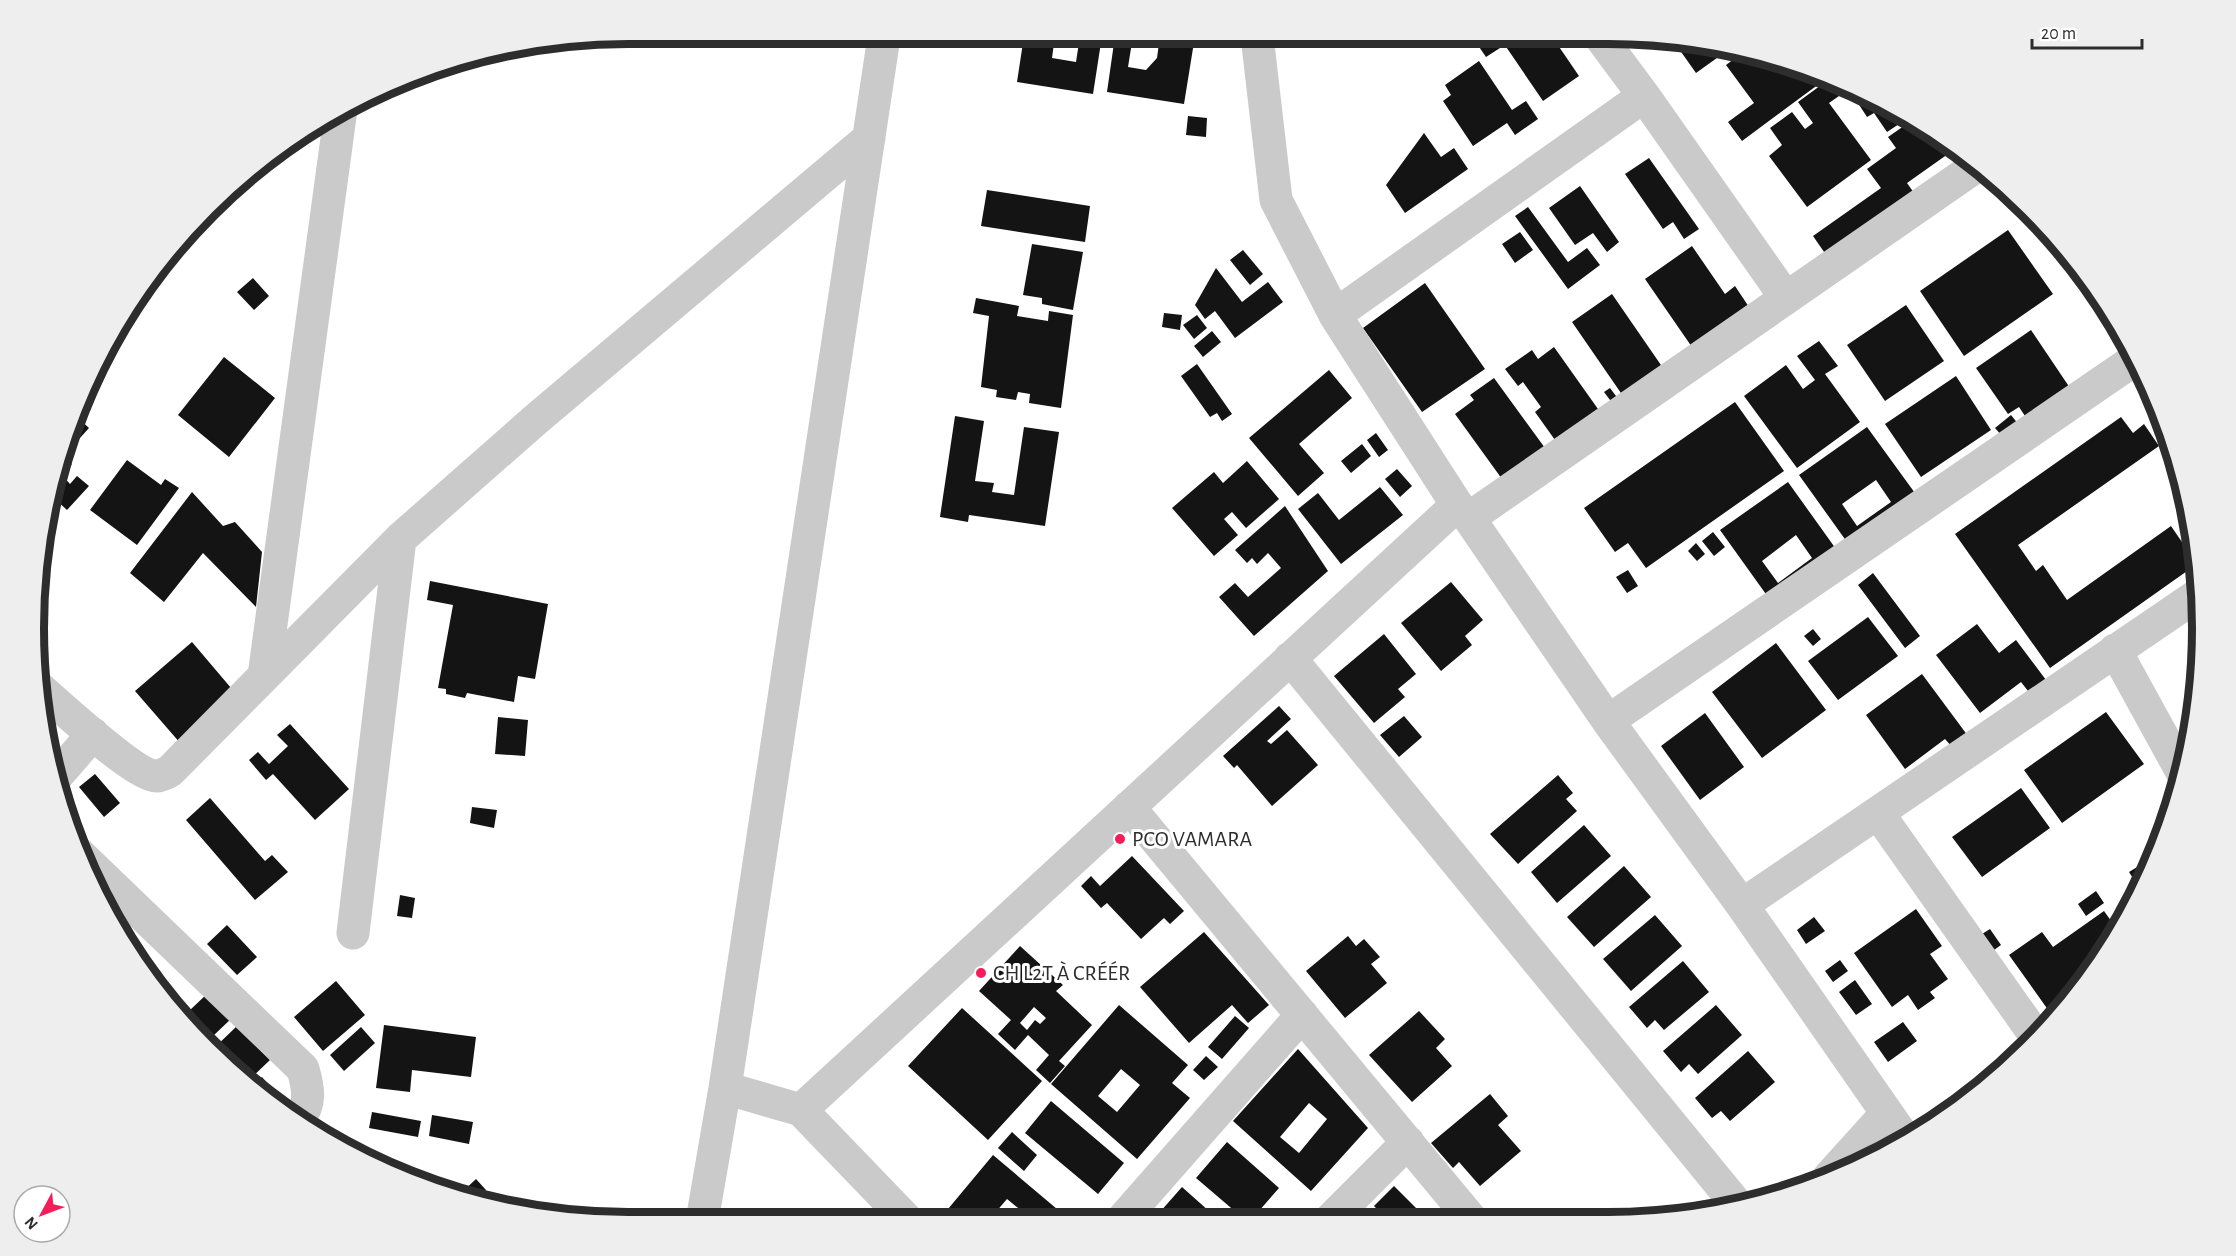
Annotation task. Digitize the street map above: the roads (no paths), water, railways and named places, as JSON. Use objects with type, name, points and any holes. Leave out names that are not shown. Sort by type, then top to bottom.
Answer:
[{"type":"street","points":[[701,1212],[725,1088],[883,44]]},
{"type":"street","points":[[1258,44],[1276,200],[1335,315],[1463,512],[1608,721],[1742,905],[1895,1127],[1854,1158]]},
{"type":"street","points":[[1605,44],[1786,298]]},
{"type":"street","points":[[1335,315],[1644,96]]},
{"type":"street","points":[[264,676],[339,120]]},
{"type":"street","points":[[48,696],[142,772],[157,776],[170,771],[400,539],[534,421],[869,138]]},
{"type":"street","points":[[801,1110],[1290,658],[1463,512],[1786,298],[1971,170]]},
{"type":"street","points":[[1608,721],[2129,363]]},
{"type":"street","points":[[353,933],[400,539]]},
{"type":"street","points":[[1742,905],[2191,599]]},
{"type":"street","points":[[2115,650],[2177,762]]},
{"type":"street","points":[[1290,658],[1732,1199]]},
{"type":"street","points":[[61,771],[93,734]]},
{"type":"street","points":[[1129,807],[1465,1212]]},
{"type":"street","points":[[1878,813],[2033,1028]]},
{"type":"street","points":[[97,871],[303,1069],[310,1090],[303,1114]]},
{"type":"street","points":[[1129,1212],[1302,1015]]},
{"type":"street","points":[[725,1088],[801,1110],[899,1212]]},
{"type":"street","points":[[1338,1212],[1408,1142]]},
{"type":"place","name":"PCO VAMARA","points":[[1120,839]]},
{"type":"place","name":"CH L2T À CRÉÉR","points":[[981,973]]}]
